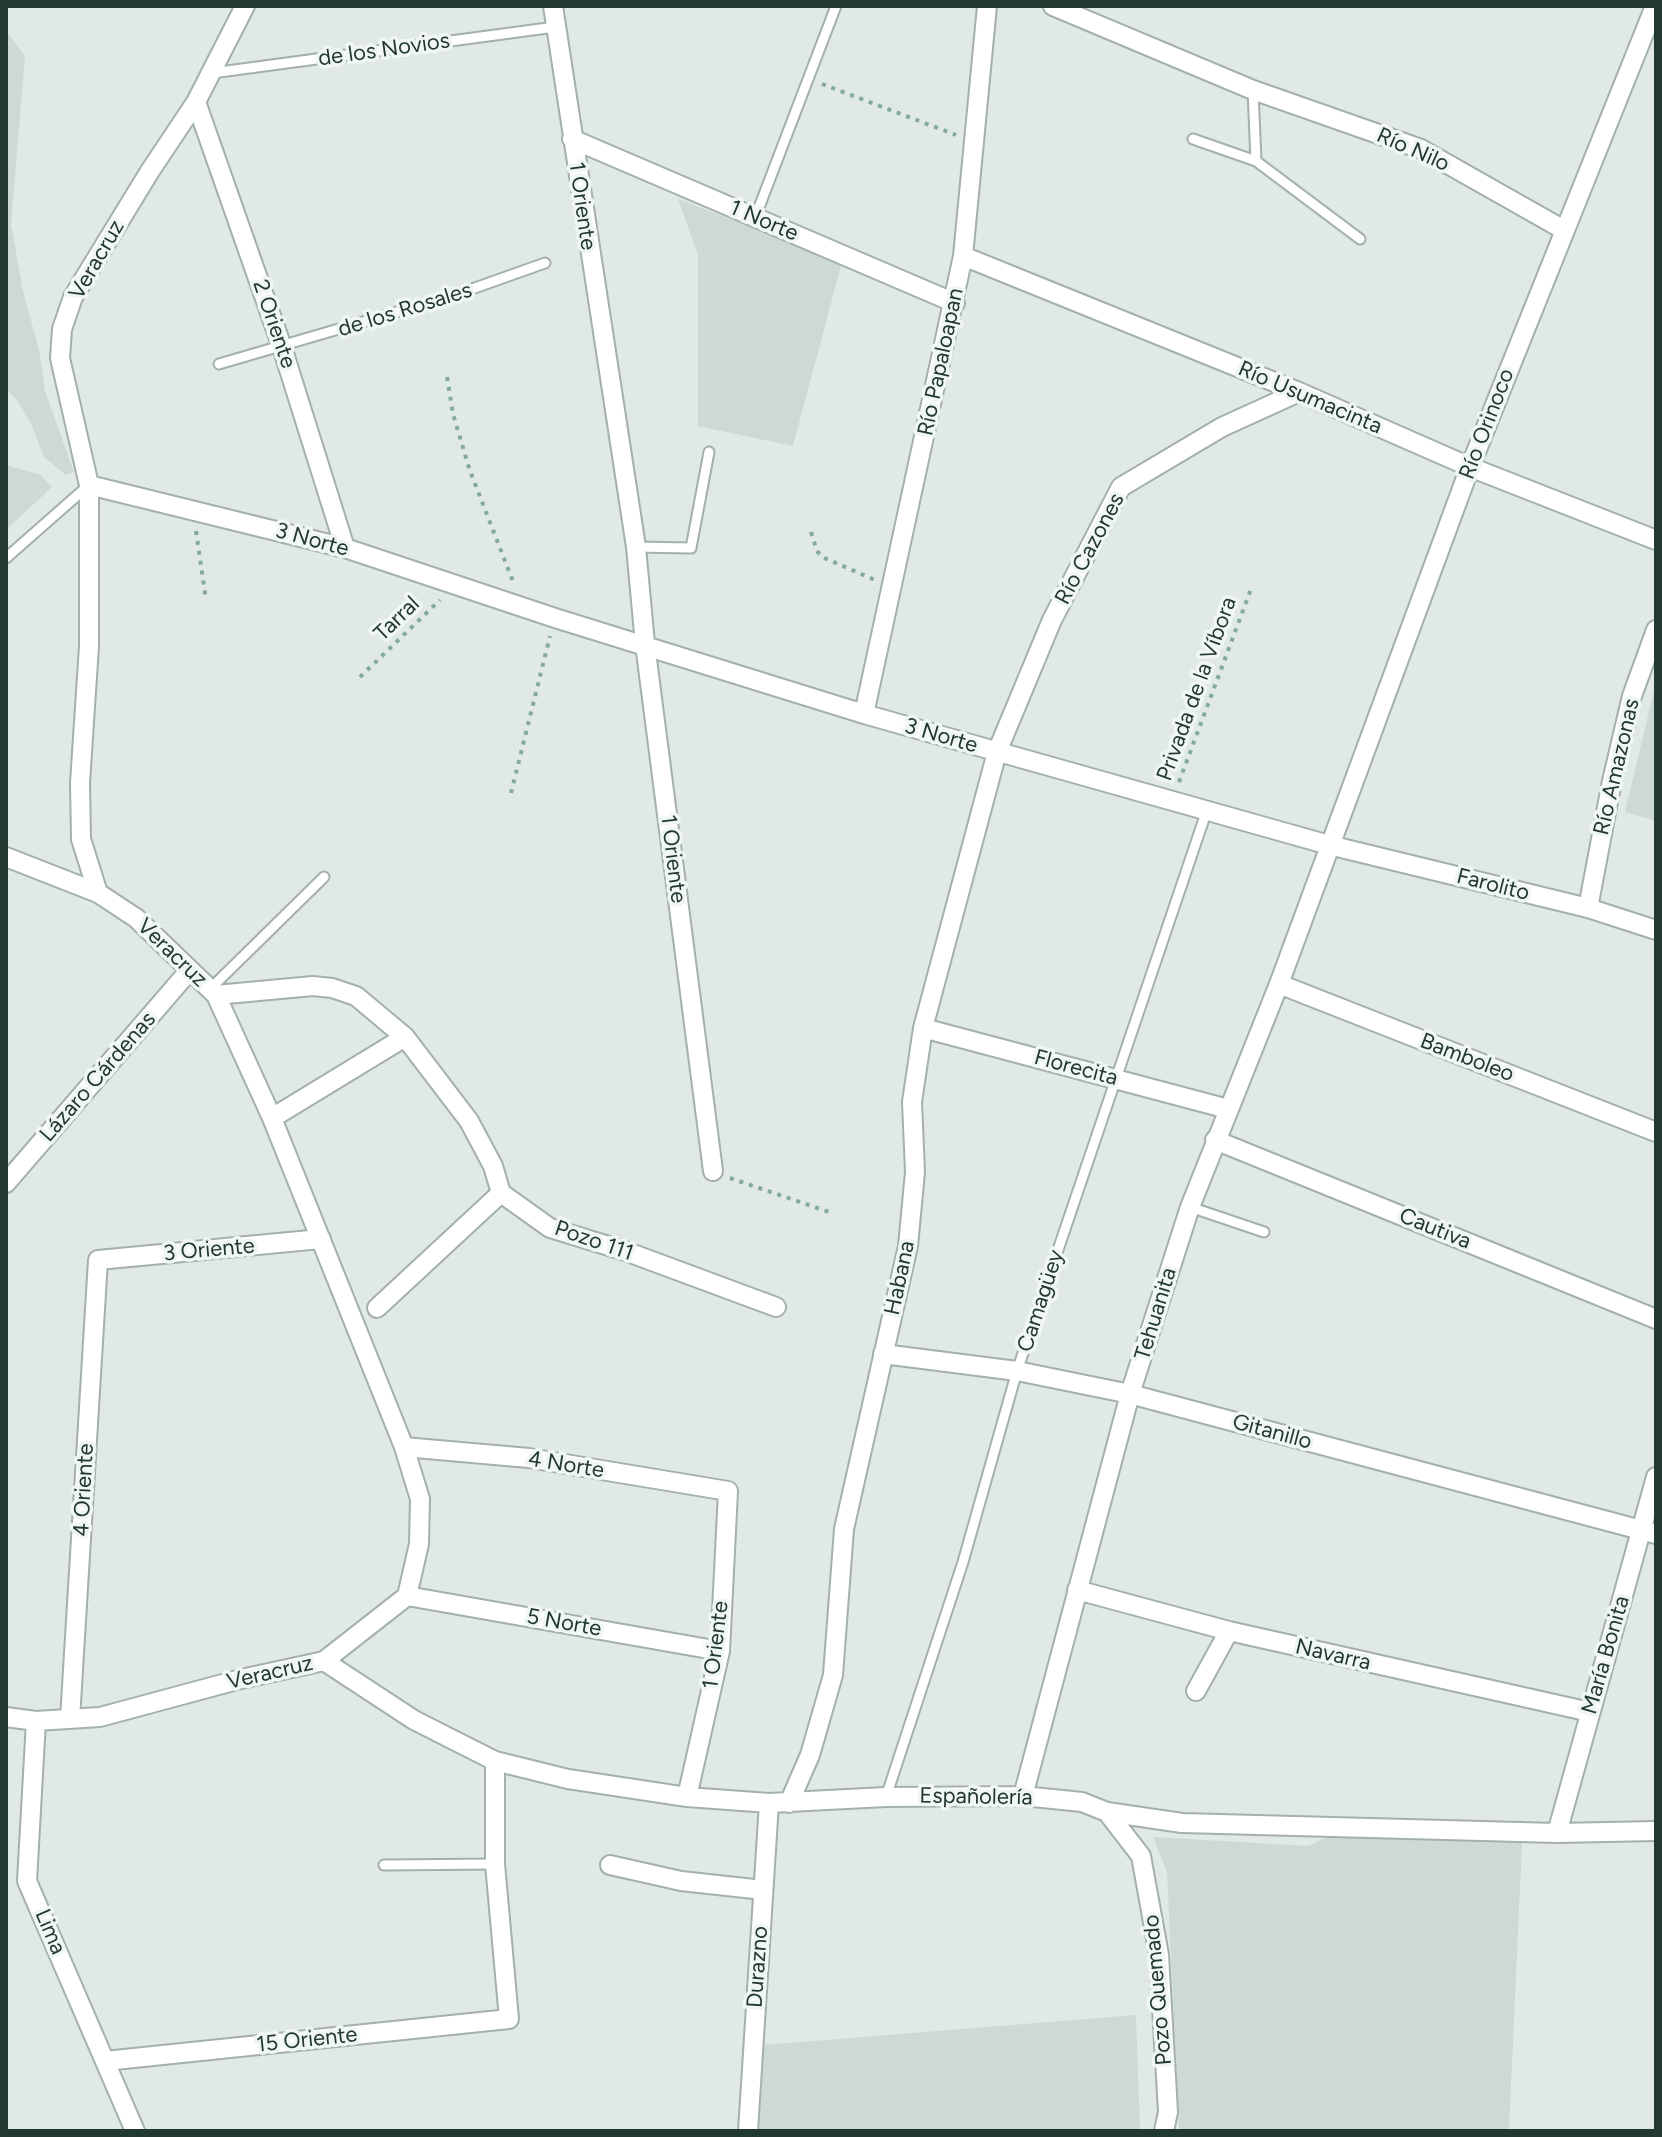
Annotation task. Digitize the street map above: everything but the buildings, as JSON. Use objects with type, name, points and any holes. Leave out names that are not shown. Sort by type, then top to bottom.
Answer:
[{"type":"street","name":"Veracruz","points":[[6,1717],[36,1721],[100,1717],[241,1679],[324,1661],[407,1596],[419,1544],[420,1499],[404,1447],[272,1118],[213,992],[136,918],[98,893],[81,839],[80,783],[89,646],[89,485],[60,358],[62,329],[73,297],[196,102],[245,6]]},
{"type":"street","name":"1 Oriente","points":[[553,6],[636,547],[645,644],[713,1171]]},
{"type":"street","name":"Río Papaloapan","points":[[864,714],[955,303],[963,256],[987,6]]},
{"type":"street","name":"Río Nilo","points":[[1053,6],[1253,90],[1421,149],[1564,230]]},
{"type":"street","name":"Río Orinoco","points":[[1329,845],[1470,467],[1655,6]]},
{"type":"street","name":"2 Oriente","points":[[196,102],[282,347],[345,548]]},
{"type":"street","name":"1 Norte","points":[[572,139],[955,303]]},
{"type":"street","name":"Río Usumacinta","points":[[963,256],[1299,392],[1470,467],[1656,540]]},
{"type":"street","name":"Río Cazones","points":[[997,752],[1052,620],[1121,487],[1222,427],[1299,392]]},
{"type":"street","name":"3 Norte","points":[[89,485],[345,548],[555,618],[864,714],[1329,845]]},
{"type":"street","name":"Río Amazonas","points":[[1588,908],[1632,696],[1656,630]]},
{"type":"street","name":"Habana","points":[[789,1803],[810,1755],[833,1675],[844,1529],[908,1246],[915,1172],[912,1102],[923,1028],[997,752]]},
{"type":"street","name":"Farolito","points":[[1329,845],[1588,908],[1656,930]]},
{"type":"street","name":"Tehuanita","points":[[1023,1796],[1130,1394],[1190,1207],[1279,984],[1329,845]]},
{"type":"street","points":[[6,857],[98,893]]},
{"type":"street","name":"Lázaro Cárdenas","points":[[6,1183],[189,971]]},
{"type":"street","name":"Bamboleo","points":[[1279,984],[1656,1132]]},
{"type":"street","points":[[213,992],[313,986],[356,996],[405,1037],[469,1121],[493,1166],[501,1193],[377,1308]]},
{"type":"street","name":"Florecita","points":[[923,1028],[1228,1109]]},
{"type":"street","points":[[272,1118],[405,1037]]},
{"type":"street","name":"Cautiva","points":[[1215,1140],[1656,1319]]},
{"type":"street","name":"Pozo 111","points":[[501,1193],[550,1228],[625,1251],[776,1307]]},
{"type":"street","name":"3 Oriente","points":[[98,1260],[321,1239]]},
{"type":"street","name":"4 Oriente","points":[[70,1719],[98,1260]]},
{"type":"street","name":"Gitanillo","points":[[883,1354],[1017,1371],[1130,1394],[1649,1532]]},
{"type":"street","name":"4 Norte","points":[[404,1447],[529,1458],[728,1491]]},
{"type":"street","name":"María Bonita","points":[[1557,1833],[1590,1712],[1649,1532],[1656,1477]]},
{"type":"street","name":"1 Oriente","points":[[687,1797],[720,1651],[728,1491]]},
{"type":"street","name":"Navarra","points":[[1077,1590],[1229,1631],[1590,1712]]},
{"type":"street","name":"5 Norte","points":[[407,1596],[720,1651]]},
{"type":"street","points":[[1196,1691],[1229,1631]]},
{"type":"street","name":"Españolería","points":[[324,1661],[414,1720],[495,1761],[568,1779],[687,1797],[789,1803],[886,1797],[1023,1796],[1082,1802],[1107,1812],[1182,1823],[1557,1833],[1656,1831]]},
{"type":"street","name":"Lima","points":[[36,1721],[27,1881],[135,2131]]},
{"type":"street","points":[[495,1761],[495,1864]]},
{"type":"street","name":"Durazno","points":[[748,2131],[769,1803]]},
{"type":"street","name":"Pozo Quemado","points":[[1107,1812],[1141,1856],[1159,1955],[1168,2112],[1164,2131]]},
{"type":"street","name":"15 Oriente","points":[[105,2061],[509,2019],[495,1864]]},
{"type":"street","points":[[610,1865],[681,1881],[763,1890]]},
{"type":"lane","points":[[755,218],[836,6]]},
{"type":"lane","name":"de los Novios","points":[[212,73],[555,27]]},
{"type":"lane","points":[[1253,90],[1256,161]]},
{"type":"lane","points":[[1193,139],[1256,161],[1360,239]]},
{"type":"lane","name":"de los Rosales","points":[[219,364],[455,295],[545,263]]},
{"type":"lane","points":[[636,547],[691,548],[709,452]]},
{"type":"lane","points":[[6,558],[89,485]]},
{"type":"lane","name":"Camagüey","points":[[886,1797],[963,1562],[1017,1371],[1207,810]]},
{"type":"lane","points":[[213,992],[324,877]]},
{"type":"lane","points":[[1190,1207],[1264,1232]]},
{"type":"lane","points":[[384,1865],[495,1864]]},
{"type":"path","points":[[808,79],[974,142]]},
{"type":"path","points":[[447,377],[453,414],[470,471],[522,605]]},
{"type":"path","points":[[192,509],[206,600]]},
{"type":"path","points":[[811,532],[822,557],[891,587]]},
{"type":"path","name":"Tarral","points":[[360,677],[456,584]]},
{"type":"path","name":"Privada de la Víbora","points":[[1172,800],[1251,589]]},
{"type":"path","points":[[511,793],[555,618]]},
{"type":"path","points":[[713,1171],[832,1213]]},
{"type":"shaded area","points":[[6,31],[25,56],[11,224],[45,391],[74,472],[66,475],[44,457],[31,424],[17,400],[6,389]]},
{"type":"shaded area","points":[[678,199],[842,262],[793,446],[698,426],[698,255]]},
{"type":"shaded area","points":[[6,465],[41,475],[52,487],[6,530]]},
{"type":"shaded area","points":[[1656,682],[1656,821],[1625,812]]},
{"type":"shaded area","points":[[1370,1822],[1523,1823],[1509,2131],[1179,2131],[1167,1872],[1153,1837],[1308,1846]]},
{"type":"shaded area","points":[[1136,2015],[1140,2131],[758,2131],[763,2045]]}]
